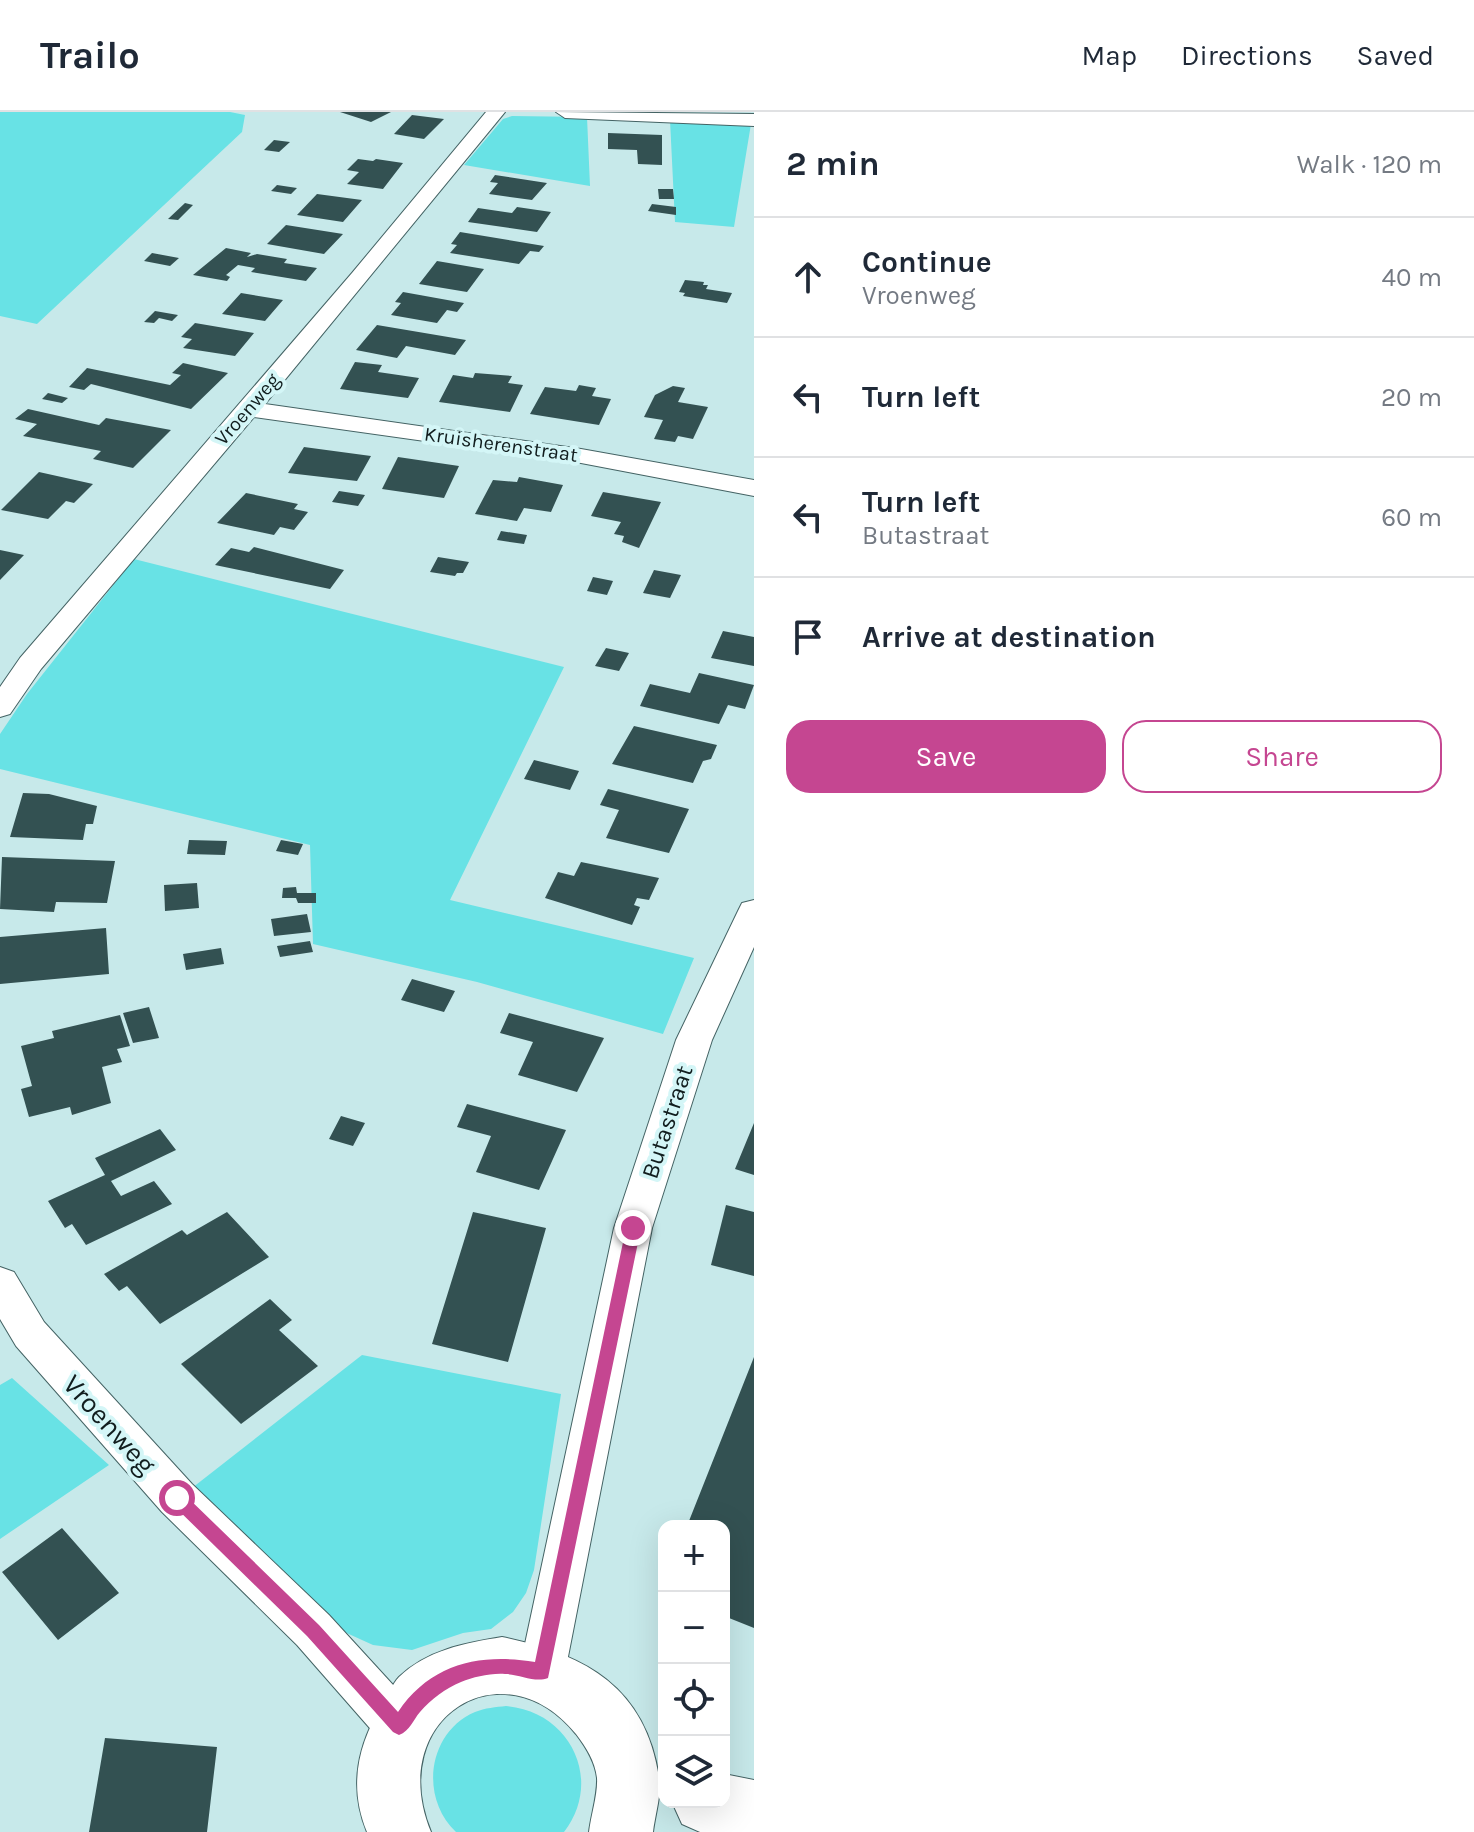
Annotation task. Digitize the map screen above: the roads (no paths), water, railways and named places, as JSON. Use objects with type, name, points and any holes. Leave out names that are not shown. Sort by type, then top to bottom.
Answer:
[{"type":"street","name":"Vroenweg","points":[[0,708],[30,664],[389,244],[496,112]]},
{"type":"street","points":[[565,112],[754,120]]},
{"type":"street","name":"Kruisherenstraat","points":[[247,409],[581,456],[754,488]]},
{"type":"street","name":"Butastraat","points":[[542,1672],[633,1228],[694,1040],[754,911]]},
{"type":"street","name":"Vroenweg","points":[[0,1283],[30,1334],[166,1486],[313,1630],[399,1726]]},
{"type":"street","points":[[399,1832],[388,1800],[388,1760],[399,1726],[413,1706],[452,1676],[503,1665],[542,1672],[570,1685],[600,1711],[615,1733],[638,1804]]},
{"type":"street","points":[[730,1807],[754,1812]]}]
